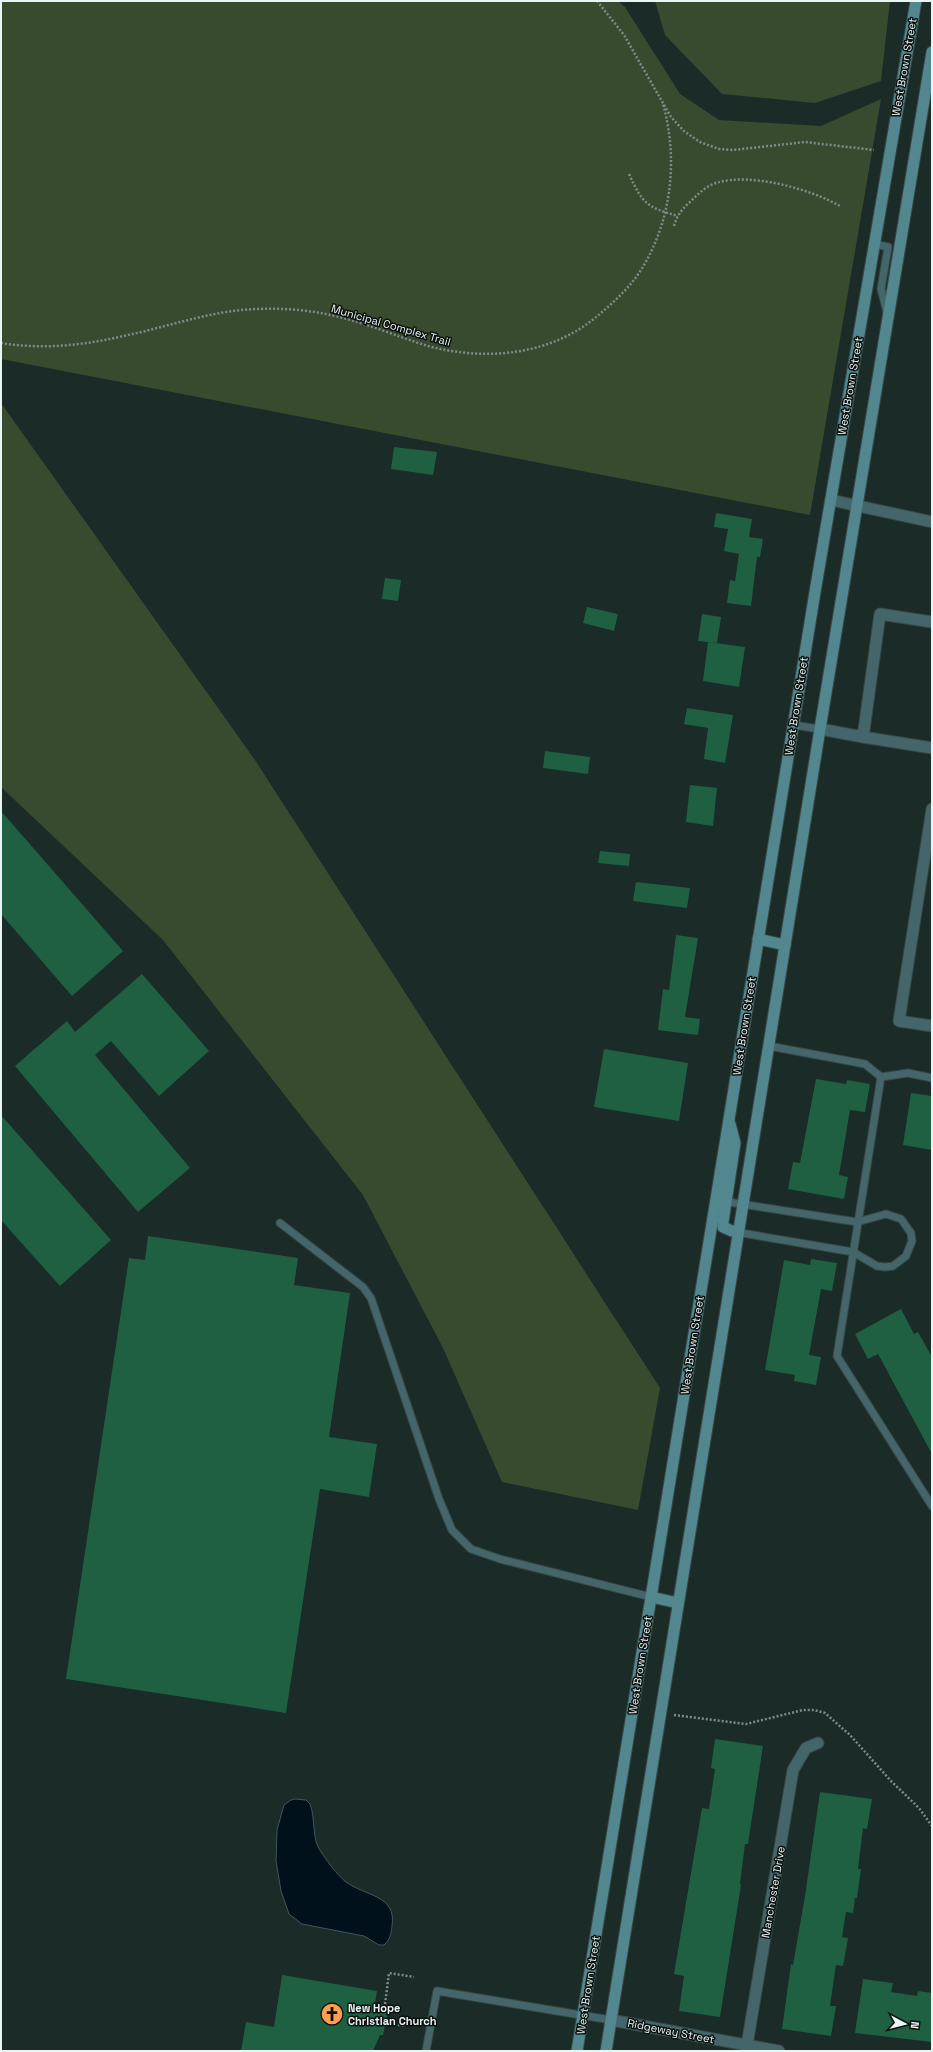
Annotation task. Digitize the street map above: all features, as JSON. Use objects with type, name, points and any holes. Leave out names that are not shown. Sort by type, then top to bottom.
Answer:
[{"type":"main road","name":"West Brown Street","points":[[577,2051],[651,1597],[721,1201],[735,1142],[729,1119],[793,725],[916,1]]},
{"type":"main road","points":[[606,2051],[678,1603],[735,1231],[743,1204],[932,52]]},
{"type":"main road","points":[[758,939],[785,945]]},
{"type":"main road","points":[[721,1201],[723,1228],[735,1231]]},
{"type":"main road","points":[[651,1597],[678,1603]]},
{"type":"street","points":[[831,500],[932,522]]},
{"type":"street","points":[[863,737],[880,614],[932,622]]},
{"type":"street","points":[[820,729],[932,748]]},
{"type":"street","points":[[932,809],[899,1021],[932,1026]]},
{"type":"street","name":"Manchester Drive","points":[[747,2048],[794,1770],[806,1748],[818,1743]]},
{"type":"street","name":"Ridgeway Street","points":[[611,2020],[747,2048],[779,2051]]},
{"type":"lane","points":[[875,244],[888,247],[881,289],[888,316]]},
{"type":"lane","points":[[793,725],[820,729]]},
{"type":"lane","points":[[769,1046],[865,1064],[881,1077],[908,1074],[932,1078]]},
{"type":"lane","points":[[881,1077],[837,1356],[932,1506]]},
{"type":"lane","points":[[721,1201],[858,1222],[878,1215],[894,1216],[907,1225],[912,1241],[906,1256],[893,1266],[877,1266],[853,1252],[735,1231]]},
{"type":"lane","points":[[280,1223],[363,1287],[371,1298],[439,1499],[452,1530],[471,1549],[500,1559],[651,1597]]},
{"type":"lane","points":[[426,2051],[437,1991],[611,2020]]},
{"type":"path","name":"Municipal Complex Trail","points":[[597,1],[624,35],[673,120],[684,131],[706,144],[719,149],[747,150],[805,142],[874,150]]},
{"type":"path","name":"Municipal Complex Trail","points":[[1,343],[40,347],[71,345],[130,335],[214,314],[271,309],[308,311],[338,316],[429,346],[464,353],[493,354],[529,349],[551,343],[571,335],[588,323],[618,297],[635,278],[647,260],[656,240],[665,212],[671,161],[669,129],[663,104]]},
{"type":"path","points":[[629,174],[640,196],[650,206],[678,216]]},
{"type":"path","points":[[674,226],[684,206],[704,189],[723,182],[754,181],[784,185],[813,194],[840,206]]},
{"type":"path","points":[[385,2004],[390,1973],[414,1977]]},
{"type":"path","points":[[386,2023],[406,2026]]},
{"type":"green space","points":[[1,1],[618,1],[625,7],[680,94],[719,120],[821,126],[881,99],[810,515],[1,359]]},
{"type":"green space","points":[[655,1],[890,1],[881,81],[815,103],[722,94],[665,35]]},
{"type":"green space","points":[[1,403],[255,760],[660,1388],[638,1510],[502,1482],[443,1348],[363,1195],[163,940],[1,787]]},
{"type":"water","points":[[295,1799],[306,1800],[310,1804],[318,1847],[342,1879],[354,1887],[385,1902],[390,1908],[392,1916],[392,1929],[389,1939],[384,1945],[379,1945],[364,1936],[302,1924],[289,1914],[281,1891],[276,1861],[277,1830],[284,1805]]},
{"type":"building","points":[[394,447],[437,452],[433,475],[391,469]]},
{"type":"building","points":[[716,513],[752,519],[749,537],[763,539],[760,557],[757,557],[751,606],[727,603],[730,580],[735,581],[739,554],[724,551],[728,529],[714,527]]},
{"type":"building","points":[[385,578],[401,580],[398,601],[382,599]]},
{"type":"building","points":[[587,607],[618,614],[614,631],[583,623]]},
{"type":"building","points":[[702,614],[721,617],[717,643],[698,641]]},
{"type":"building","points":[[708,642],[745,647],[739,687],[703,681]]},
{"type":"building","points":[[687,708],[733,715],[725,763],[704,759],[708,728],[684,724]]},
{"type":"building","points":[[545,751],[590,757],[588,774],[543,768]]},
{"type":"building","points":[[690,785],[717,788],[713,826],[686,822]]},
{"type":"building","points":[[1,811],[123,951],[72,996],[1,914]]},
{"type":"building","points":[[600,851],[630,854],[629,866],[598,863]]},
{"type":"building","points":[[636,882],[690,888],[687,908],[633,901]]},
{"type":"building","points":[[676,935],[698,938],[685,1017],[700,1019],[698,1035],[658,1030],[663,989],[669,990]]},
{"type":"building","points":[[142,974],[209,1051],[159,1096],[111,1041],[95,1055],[190,1168],[138,1212],[15,1066],[67,1021],[75,1032]]},
{"type":"building","points":[[604,1049],[688,1063],[679,1121],[594,1107]]},
{"type":"building","points":[[816,1079],[846,1084],[847,1080],[870,1084],[865,1112],[850,1110],[839,1175],[848,1177],[844,1199],[788,1189],[793,1162],[800,1163]]},
{"type":"building","points":[[911,1093],[932,1096],[932,1150],[903,1145]]},
{"type":"building","points":[[1,1115],[111,1240],[60,1286],[1,1220]]},
{"type":"building","points":[[148,1236],[298,1258],[294,1285],[350,1293],[329,1437],[377,1444],[369,1497],[320,1489],[286,1713],[66,1679],[129,1258],[145,1260]]},
{"type":"building","points":[[811,1259],[837,1263],[832,1291],[821,1289],[809,1355],[821,1357],[816,1385],[794,1381],[795,1375],[765,1370],[784,1260],[810,1265]]},
{"type":"building","points":[[901,1309],[914,1334],[918,1332],[932,1357],[932,1454],[878,1354],[868,1359],[855,1334]]},
{"type":"building","points":[[715,1739],[763,1746],[748,1844],[745,1844],[741,1885],[720,2017],[679,2011],[684,1976],[674,1974],[702,1808],[709,1809],[715,1769],[711,1768]]},
{"type":"building","points":[[820,1792],[872,1799],[867,1829],[863,1828],[858,1869],[861,1869],[857,1898],[855,1898],[853,1913],[846,1912],[842,1937],[848,1938],[843,1966],[836,1965],[830,2006],[836,2006],[831,2036],[782,2029],[791,1964],[793,1965],[805,1896]]},
{"type":"building","name":"New Hope Christian Church","points":[[282,1975],[377,1991],[375,2003],[389,2006],[383,2035],[380,2035],[373,2051],[241,2051],[246,2022],[274,2027]]},
{"type":"building","points":[[863,1979],[893,1983],[891,1992],[917,1996],[918,1991],[932,1993],[932,2042],[855,2033]]},
{"type":"place","name":"New Hope Christian Church","points":[[332,2014]]}]
